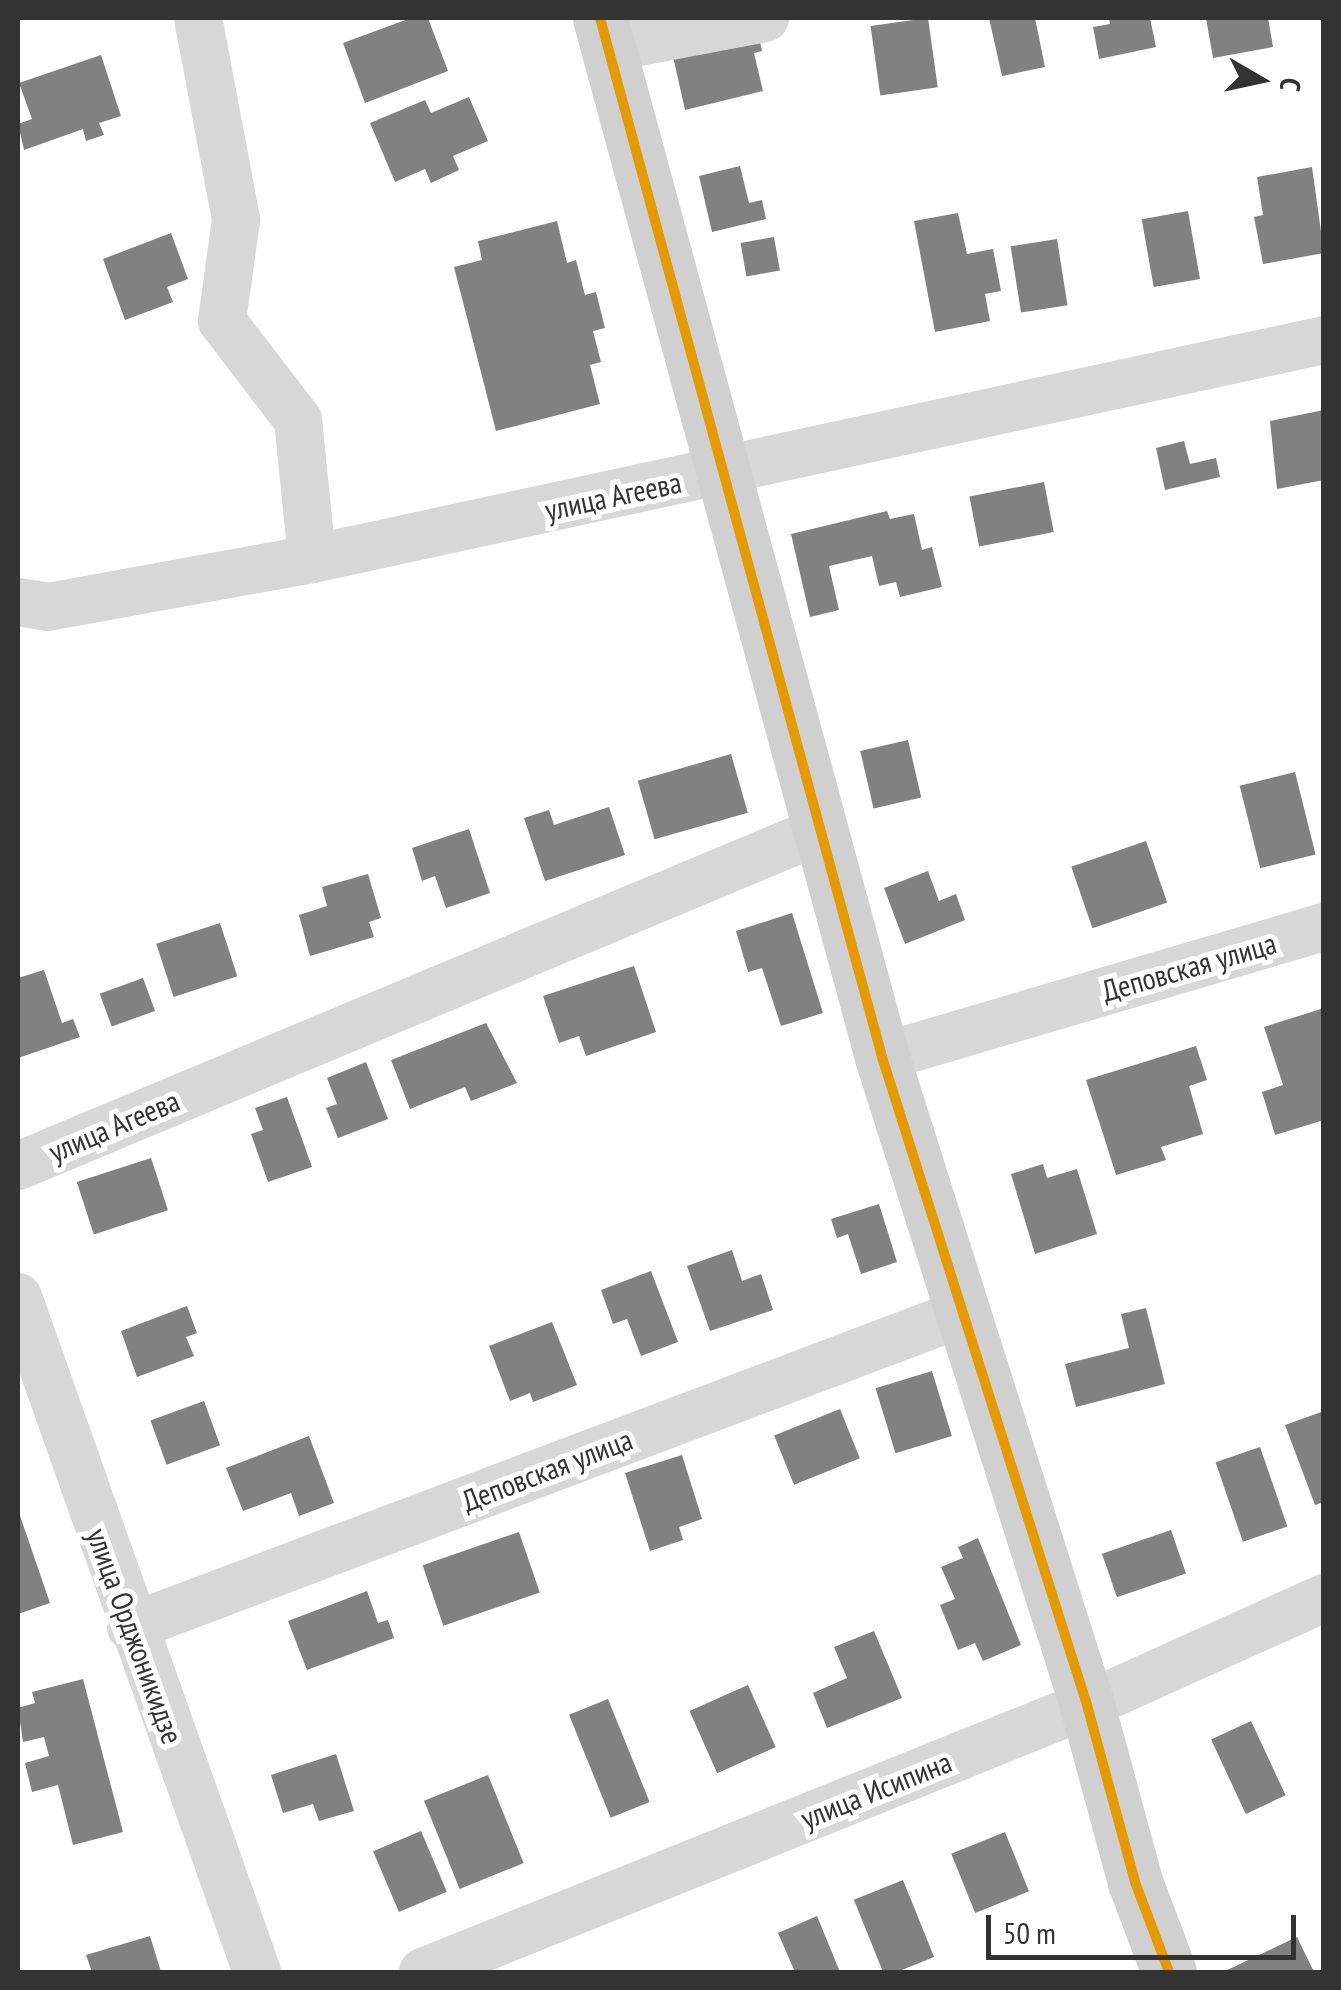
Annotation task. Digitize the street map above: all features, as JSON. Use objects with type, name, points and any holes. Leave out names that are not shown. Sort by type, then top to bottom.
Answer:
[{"type":"main road","points":[[604,32],[720,473],[882,1056],[1087,1704],[1135,1882],[1169,1972]]},
{"type":"street","points":[[198,18],[236,220],[222,321],[298,420],[312,559]]},
{"type":"street","points":[[604,32],[765,18]]},
{"type":"street","name":"улица Агеева","points":[[18,602],[48,607],[312,559],[1324,340]]},
{"type":"street","name":"улица Агеева","points":[[18,1166],[819,831]]},
{"type":"street","name":"Деповская улица","points":[[882,1056],[1324,928]]},
{"type":"street","name":"улица Орджоникидзе","points":[[18,1297],[130,1627],[257,1972]]},
{"type":"street","name":"Деповская улица","points":[[130,1627],[963,1313]]},
{"type":"street","name":"улица Исипина","points":[[424,1972],[1087,1704],[1324,1598]]},
{"type":"building","points":[[411,18],[428,18],[448,71],[365,103],[343,43]]},
{"type":"building","points":[[928,18],[938,87],[880,95],[871,26]]},
{"type":"building","points":[[989,18],[1035,18],[1045,67],[1002,76]]},
{"type":"building","points":[[1109,18],[1150,18],[1156,47],[1099,59],[1093,27],[1110,24]]},
{"type":"building","points":[[1206,18],[1268,18],[1273,47],[1213,58]]},
{"type":"building","points":[[758,32],[762,51],[754,53],[763,91],[685,110],[672,52]]},
{"type":"building","points":[[101,55],[121,116],[99,123],[104,135],[86,141],[83,129],[24,150],[18,124],[32,119],[19,83]]},
{"type":"building","points":[[469,97],[488,141],[453,156],[459,170],[431,183],[425,169],[395,182],[370,123],[425,100],[431,113]]},
{"type":"building","points":[[740,166],[749,203],[762,200],[766,219],[712,232],[699,176]]},
{"type":"building","points":[[1312,167],[1324,253],[1263,264],[1254,217],[1263,215],[1257,177]]},
{"type":"building","points":[[1188,211],[1200,279],[1154,287],[1142,219]]},
{"type":"building","points":[[958,213],[967,254],[993,249],[1001,291],[985,294],[990,321],[935,332],[914,221]]},
{"type":"building","points":[[557,221],[567,263],[576,260],[585,295],[596,292],[605,328],[593,331],[601,362],[590,365],[600,404],[496,431],[454,267],[482,260],[478,241]]},
{"type":"building","points":[[171,233],[188,279],[167,287],[173,302],[125,320],[103,259]]},
{"type":"building","points":[[774,237],[780,270],[746,276],[741,243]]},
{"type":"building","points":[[1057,239],[1067,305],[1021,313],[1011,246]]},
{"type":"building","points":[[1324,410],[1324,480],[1277,489],[1270,421]]},
{"type":"building","points":[[1184,441],[1190,464],[1216,458],[1220,477],[1165,490],[1156,448]]},
{"type":"building","points":[[1044,482],[1054,532],[979,547],[969,497]]},
{"type":"building","points":[[887,511],[890,519],[914,514],[922,550],[932,547],[942,587],[900,597],[896,582],[879,586],[872,556],[829,566],[839,610],[810,617],[791,534]]},
{"type":"building","points":[[908,740],[921,797],[874,809],[860,751]]},
{"type":"building","points":[[731,754],[748,813],[655,839],[638,781]]},
{"type":"building","points":[[1295,772],[1316,854],[1260,868],[1240,786]]},
{"type":"building","points":[[609,807],[625,855],[545,881],[524,818],[549,810],[554,825]]},
{"type":"building","points":[[469,829],[490,893],[446,908],[435,876],[422,881],[412,848]]},
{"type":"building","points":[[1146,841],[1167,902],[1092,928],[1071,867]]},
{"type":"building","points":[[928,871],[939,901],[956,894],[965,920],[905,944],[884,888]]},
{"type":"building","points":[[368,874],[381,918],[369,922],[374,937],[310,956],[299,915],[327,906],[322,887]]},
{"type":"building","points":[[792,913],[823,1013],[781,1026],[762,968],[748,972],[736,931]]},
{"type":"building","points":[[220,923],[237,976],[174,997],[156,944]]},
{"type":"building","points":[[634,966],[656,1032],[586,1056],[579,1036],[559,1043],[543,996]]},
{"type":"building","points":[[44,970],[62,1023],[73,1019],[80,1037],[18,1058],[18,978]]},
{"type":"building","points":[[143,978],[155,1011],[112,1027],[100,994]]},
{"type":"building","points":[[1324,1008],[1324,1120],[1275,1135],[1262,1092],[1283,1085],[1264,1027]]},
{"type":"building","points":[[486,1023],[517,1083],[471,1101],[465,1087],[410,1109],[391,1060]]},
{"type":"building","points":[[1196,1046],[1207,1080],[1189,1086],[1203,1134],[1161,1147],[1166,1160],[1116,1175],[1086,1080]]},
{"type":"building","points":[[366,1062],[388,1119],[338,1138],[326,1108],[337,1104],[327,1078]]},
{"type":"building","points":[[287,1097],[312,1167],[268,1182],[251,1134],[263,1130],[255,1108]]},
{"type":"building","points":[[151,1158],[168,1210],[94,1234],[77,1182]]},
{"type":"building","points":[[1043,1164],[1047,1178],[1077,1169],[1097,1234],[1035,1254],[1011,1174]]},
{"type":"building","points":[[879,1204],[897,1262],[861,1274],[848,1234],[837,1238],[831,1219]]},
{"type":"building","points":[[732,1250],[742,1281],[761,1274],[773,1310],[710,1331],[687,1266]]},
{"type":"building","points":[[651,1271],[678,1342],[641,1356],[627,1319],[613,1324],[601,1290]]},
{"type":"building","points":[[187,1306],[197,1333],[186,1337],[194,1356],[137,1377],[121,1331]]},
{"type":"building","points":[[1146,1308],[1165,1384],[1076,1407],[1065,1364],[1129,1348],[1121,1314]]},
{"type":"building","points":[[552,1322],[577,1385],[533,1402],[530,1393],[510,1401],[489,1346]]},
{"type":"building","points":[[932,1371],[952,1436],[895,1453],[876,1388]]},
{"type":"building","points":[[204,1401],[220,1445],[167,1465],[150,1420]]},
{"type":"building","points":[[840,1409],[860,1458],[794,1485],[774,1436]]},
{"type":"building","points":[[1324,1411],[1324,1502],[1315,1505],[1285,1425]]},
{"type":"building","points":[[309,1436],[334,1503],[299,1516],[291,1493],[243,1511],[226,1468]]},
{"type":"building","points":[[1260,1447],[1287,1526],[1243,1542],[1216,1462]]},
{"type":"building","points":[[682,1455],[702,1519],[679,1527],[683,1540],[650,1551],[625,1473]]},
{"type":"building","points":[[18,1510],[50,1603],[18,1614]]},
{"type":"building","points":[[1171,1530],[1186,1573],[1117,1597],[1102,1554]]},
{"type":"building","points":[[519,1532],[540,1593],[443,1626],[423,1565]]},
{"type":"building","points":[[978,1538],[1021,1645],[983,1661],[975,1643],[958,1650],[940,1605],[955,1599],[941,1567],[963,1558],[958,1547]]},
{"type":"building","points":[[367,1591],[378,1623],[388,1620],[394,1638],[307,1670],[288,1621]]},
{"type":"building","points":[[874,1631],[902,1698],[827,1728],[813,1693],[847,1678],[834,1647]]},
{"type":"building","points":[[83,1679],[123,1832],[73,1845],[58,1785],[32,1792],[25,1763],[49,1756],[44,1737],[23,1742],[18,1708],[35,1703],[32,1692]]},
{"type":"building","points":[[748,1685],[776,1747],[717,1773],[690,1711]]},
{"type":"building","points":[[608,1699],[650,1802],[611,1818],[569,1715]]},
{"type":"building","points":[[1251,1721],[1286,1795],[1246,1814],[1211,1740]]},
{"type":"building","points":[[336,1754],[354,1811],[319,1821],[313,1804],[283,1813],[271,1775]]},
{"type":"building","points":[[488,1775],[524,1863],[460,1889],[424,1801]]},
{"type":"building","points":[[421,1831],[447,1892],[399,1912],[373,1851]]},
{"type":"building","points":[[1005,1832],[1029,1891],[975,1913],[951,1854]]},
{"type":"building","points":[[903,1880],[934,1957],[897,1972],[883,1972],[854,1900]]},
{"type":"building","points":[[817,1916],[840,1972],[795,1972],[778,1933]]},
{"type":"building","points":[[150,1936],[161,1972],[92,1972],[86,1955]]},
{"type":"building","points":[[1297,1937],[1314,1972],[1223,1972]]},
{"type":"transit line","points":[[600,18],[882,1057],[1087,1705],[1135,1882],[1169,1972]]}]
